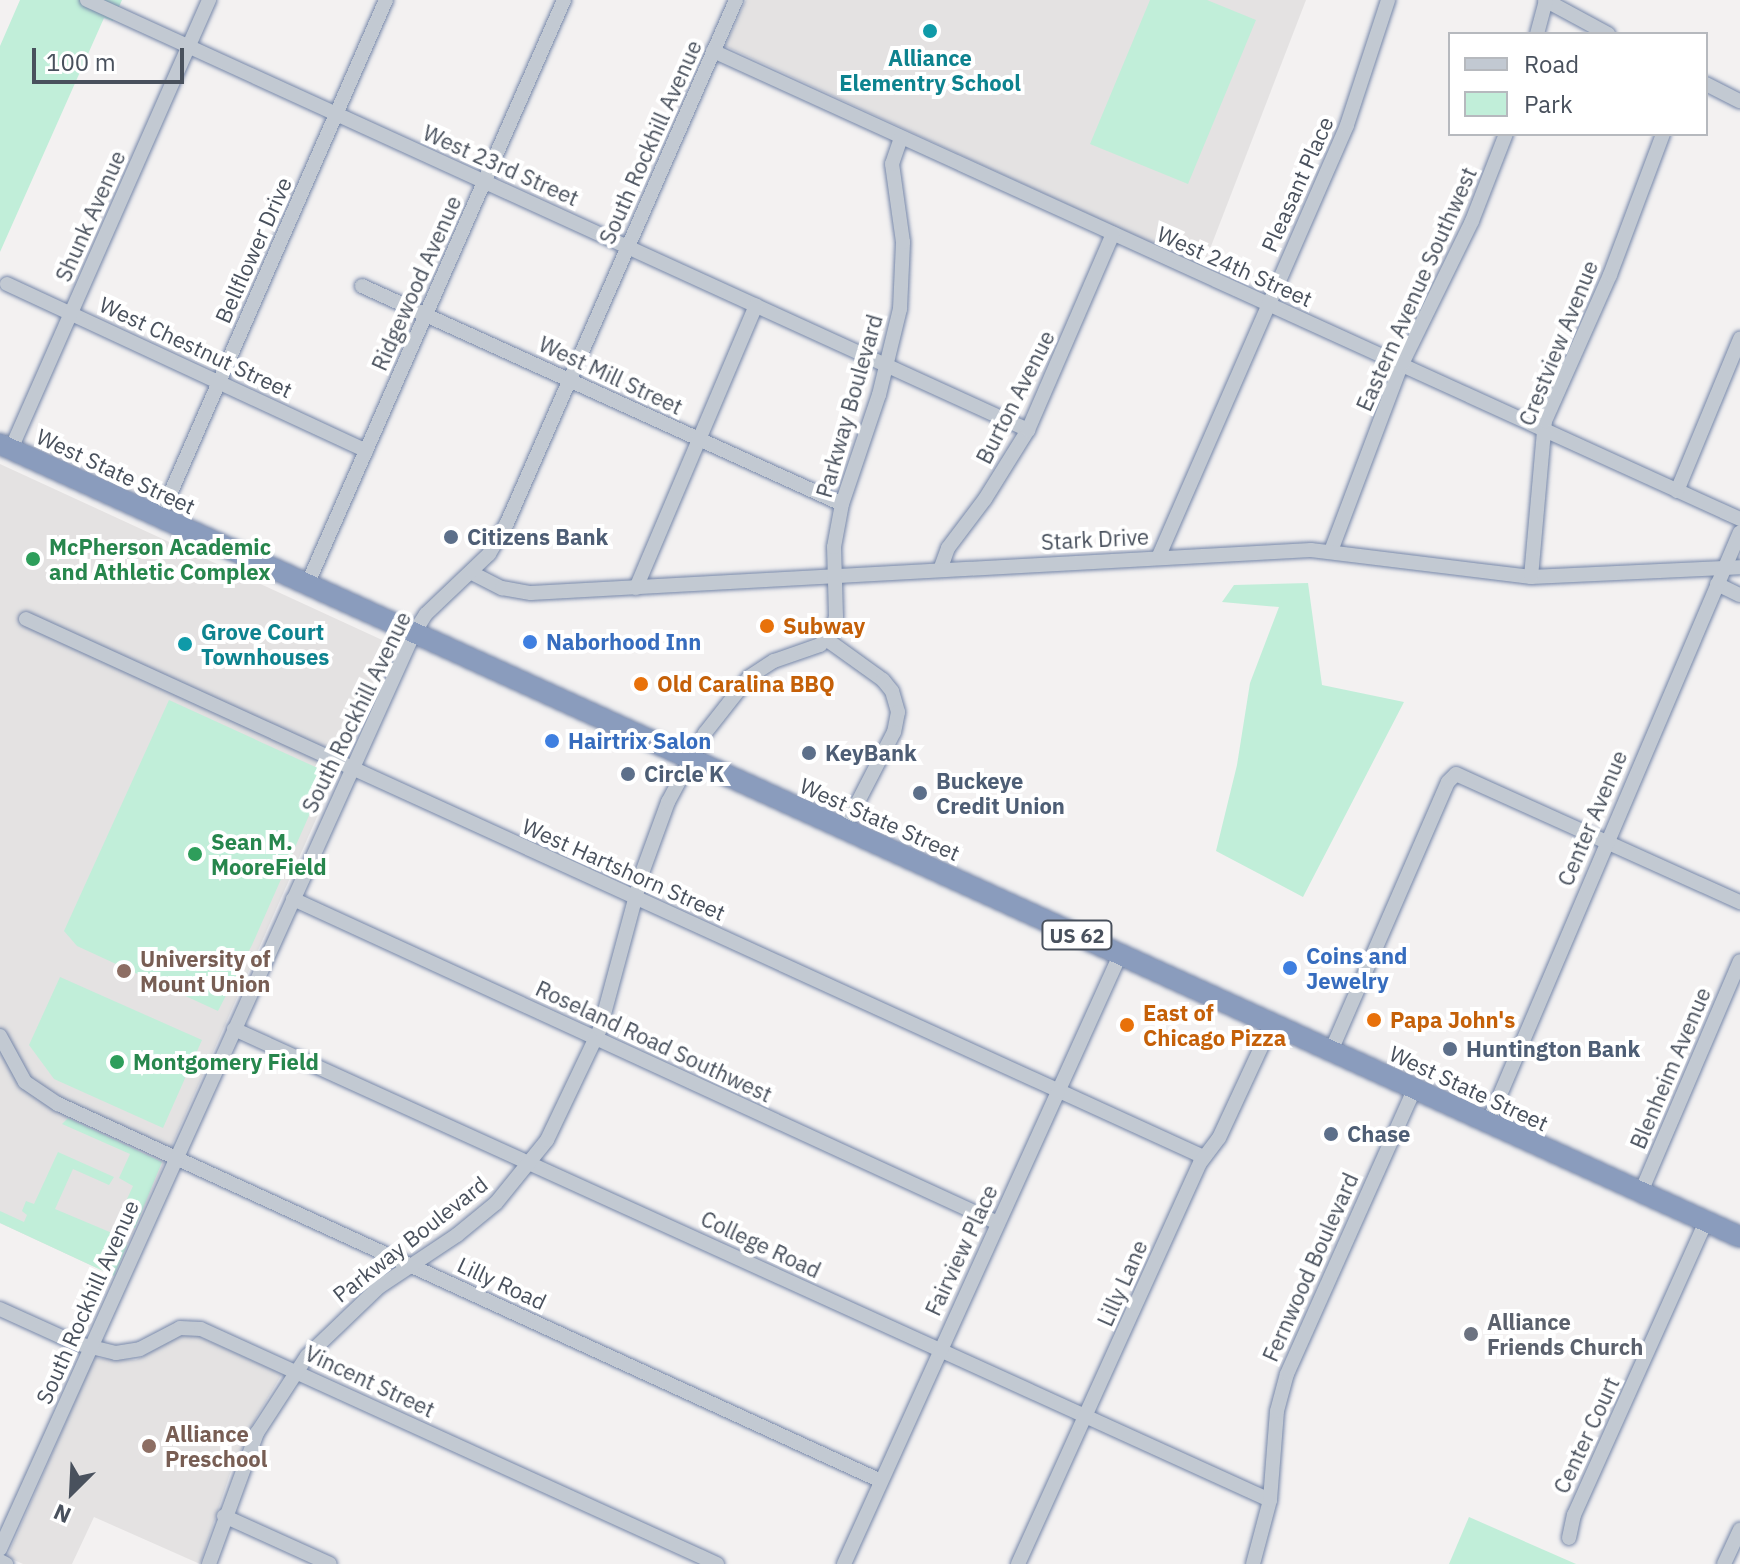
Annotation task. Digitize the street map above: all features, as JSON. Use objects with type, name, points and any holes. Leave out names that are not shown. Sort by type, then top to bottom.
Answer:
[{"type":"highway","name":"West State Street","points":[[5,447],[1740,1237]]},
{"type":"street","name":"West 23rd Street","points":[[87,0],[1028,430]]},
{"type":"street","name":"Shunk Avenue","points":[[5,447],[71,314],[209,0]]},
{"type":"street","name":"Bellflower Drive","points":[[160,517],[386,0]]},
{"type":"street","name":"Ridgewood Avenue","points":[[307,585],[564,0]]},
{"type":"street","name":"South Rockhill Avenue","points":[[0,1549],[414,633],[426,614],[472,573],[507,523],[736,0]]},
{"type":"street","name":"Pleasant Place","points":[[1158,558],[1347,125],[1388,0]]},
{"type":"street","points":[[1537,32],[1545,0],[1604,32]]},
{"type":"street","name":"West 24th Street","points":[[713,51],[1740,519]]},
{"type":"street","points":[[1708,85],[1740,101]]},
{"type":"street","name":"Eastern Avenue Southwest","points":[[1331,551],[1401,366],[1472,221],[1505,136]]},
{"type":"street","name":"Crestview Avenue","points":[[1531,577],[1543,430],[1610,275],[1662,136]]},
{"type":"street","name":"Parkway Boulevard","points":[[209,1564],[224,1516],[257,1433],[296,1371],[349,1312],[473,1223],[506,1194],[531,1163],[563,1112],[596,1038],[635,898],[668,802],[688,759],[749,677],[774,661],[810,650],[826,639],[836,617],[833,576],[842,504],[888,366],[902,289],[902,225],[892,164],[901,138]]},
{"type":"street","name":"Burton Avenue","points":[[940,570],[948,548],[985,499],[1028,430],[1113,234]]},
{"type":"street","name":"West Chestnut Street","points":[[7,284],[366,451]]},
{"type":"street","name":"West Mill Street","points":[[362,286],[842,504]]},
{"type":"street","points":[[636,588],[756,305]]},
{"type":"street","points":[[1677,491],[1740,339]]},
{"type":"street","name":"Center Avenue","points":[[1488,1123],[1605,842],[1740,532]]},
{"type":"street","name":"Stark Drive","points":[[472,573],[517,592],[1331,551],[1531,577],[1740,567]]},
{"type":"street","points":[[1717,584],[1740,595]]},
{"type":"street","name":"West Hartshorn Street","points":[[26,619],[1204,1157]]},
{"type":"street","points":[[826,639],[883,680],[895,698],[898,712],[894,732],[844,829]]},
{"type":"street","points":[[1331,1051],[1453,775],[1740,902]]},
{"type":"street","name":"Roseland Road Southwest","points":[[293,899],[998,1223]]},
{"type":"street","name":"Fairview Place","points":[[844,1564],[1120,955]]},
{"type":"street","name":"Blenheim Avenue","points":[[1641,1192],[1740,961]]},
{"type":"street","name":"Lilly Lane","points":[[1018,1564],[1204,1157],[1219,1138],[1272,1024]]},
{"type":"street","name":"College Road","points":[[234,1029],[1270,1500]]},
{"type":"street","name":"Lilly Road","points":[[0,1036],[18,1073],[40,1095],[881,1481]]},
{"type":"street","name":"Fernwood Boulevard","points":[[1253,1564],[1270,1500],[1277,1411],[1294,1352],[1414,1090]]},
{"type":"street","name":"Center Court","points":[[1569,1538],[1574,1515],[1706,1221]]},
{"type":"street","name":"Vincent Street","points":[[0,1309],[90,1349],[133,1352],[173,1331],[193,1327],[717,1564]]},
{"type":"street","points":[[224,1516],[330,1564]]},
{"type":"street","points":[[1724,1564],[1740,1529]]},
{"type":"street","points":[[0,1561],[6,1564]]},
{"type":"shaded area","points":[[746,0],[1306,0],[1203,267],[725,46]]},
{"type":"shaded area","name":"University of Mount Union","points":[[0,464],[393,645],[114,1276],[0,1223]]},
{"type":"shaded area","name":"Alliance Preschool","points":[[183,1334],[196,1335],[282,1374],[256,1418],[230,1474],[200,1564],[94,1517],[72,1564],[23,1564],[7,1557],[94,1358],[136,1360]]},
{"type":"green space","points":[[20,0],[122,0],[113,21],[104,18],[0,252],[0,46]]},
{"type":"green space","points":[[1150,0],[1207,0],[1256,20],[1188,184],[1090,144]]},
{"type":"green space","points":[[1308,583],[1322,685],[1404,702],[1303,897],[1216,851],[1237,765],[1250,683],[1279,607],[1222,602],[1234,585]]},
{"type":"green space","name":"Sean M. MooreField","points":[[169,700],[322,770],[326,777],[252,945],[218,1011],[77,946],[64,931]]},
{"type":"green space","name":"Montgomery Field","points":[[60,977],[202,1040],[163,1128],[54,1079],[29,1045]]},
{"type":"green space","points":[[68,1118],[162,1162],[135,1228],[124,1228],[116,1223],[133,1186],[119,1178],[130,1154],[62,1124]]},
{"type":"green space","points":[[58,1152],[114,1177],[109,1185],[73,1169],[55,1209],[124,1238],[127,1246],[114,1276],[0,1223],[0,1211],[24,1222],[27,1215],[22,1211],[26,1201],[34,1204]]},
{"type":"green space","points":[[1469,1517],[1576,1564],[1449,1564]]},
{"type":"place","name":"Alliance Elementry School","points":[[930,31]]},
{"type":"place","name":"Citizens Bank","points":[[451,537]]},
{"type":"place","name":"McPherson Academic and Athletic Complex","points":[[33,559]]},
{"type":"place","name":"Subway","points":[[767,626]]},
{"type":"place","name":"Naborhood Inn","points":[[530,642]]},
{"type":"place","name":"Grove Court Townhouses","points":[[185,644]]},
{"type":"place","name":"Old Caralina BBQ","points":[[641,684]]},
{"type":"place","name":"Hairtrix Salon","points":[[552,741]]},
{"type":"place","name":"KeyBank","points":[[809,753]]},
{"type":"place","name":"Circle K","points":[[628,774]]},
{"type":"place","name":"Buckeye Credit Union","points":[[920,793]]},
{"type":"place","name":"Sean M. MooreField","points":[[195,854]]},
{"type":"place","name":"Coins and Jewelry","points":[[1290,968]]},
{"type":"place","name":"University of Mount Union","points":[[124,971]]},
{"type":"place","name":"Papa John's","points":[[1374,1020]]},
{"type":"place","name":"East of Chicago Pizza","points":[[1127,1025]]},
{"type":"place","name":"Huntington Bank","points":[[1450,1049]]},
{"type":"place","name":"Montgomery Field","points":[[117,1062]]},
{"type":"place","name":"Chase","points":[[1331,1134]]},
{"type":"place","name":"Alliance Friends Church","points":[[1471,1334]]},
{"type":"place","name":"Alliance Preschool","points":[[149,1446]]}]
